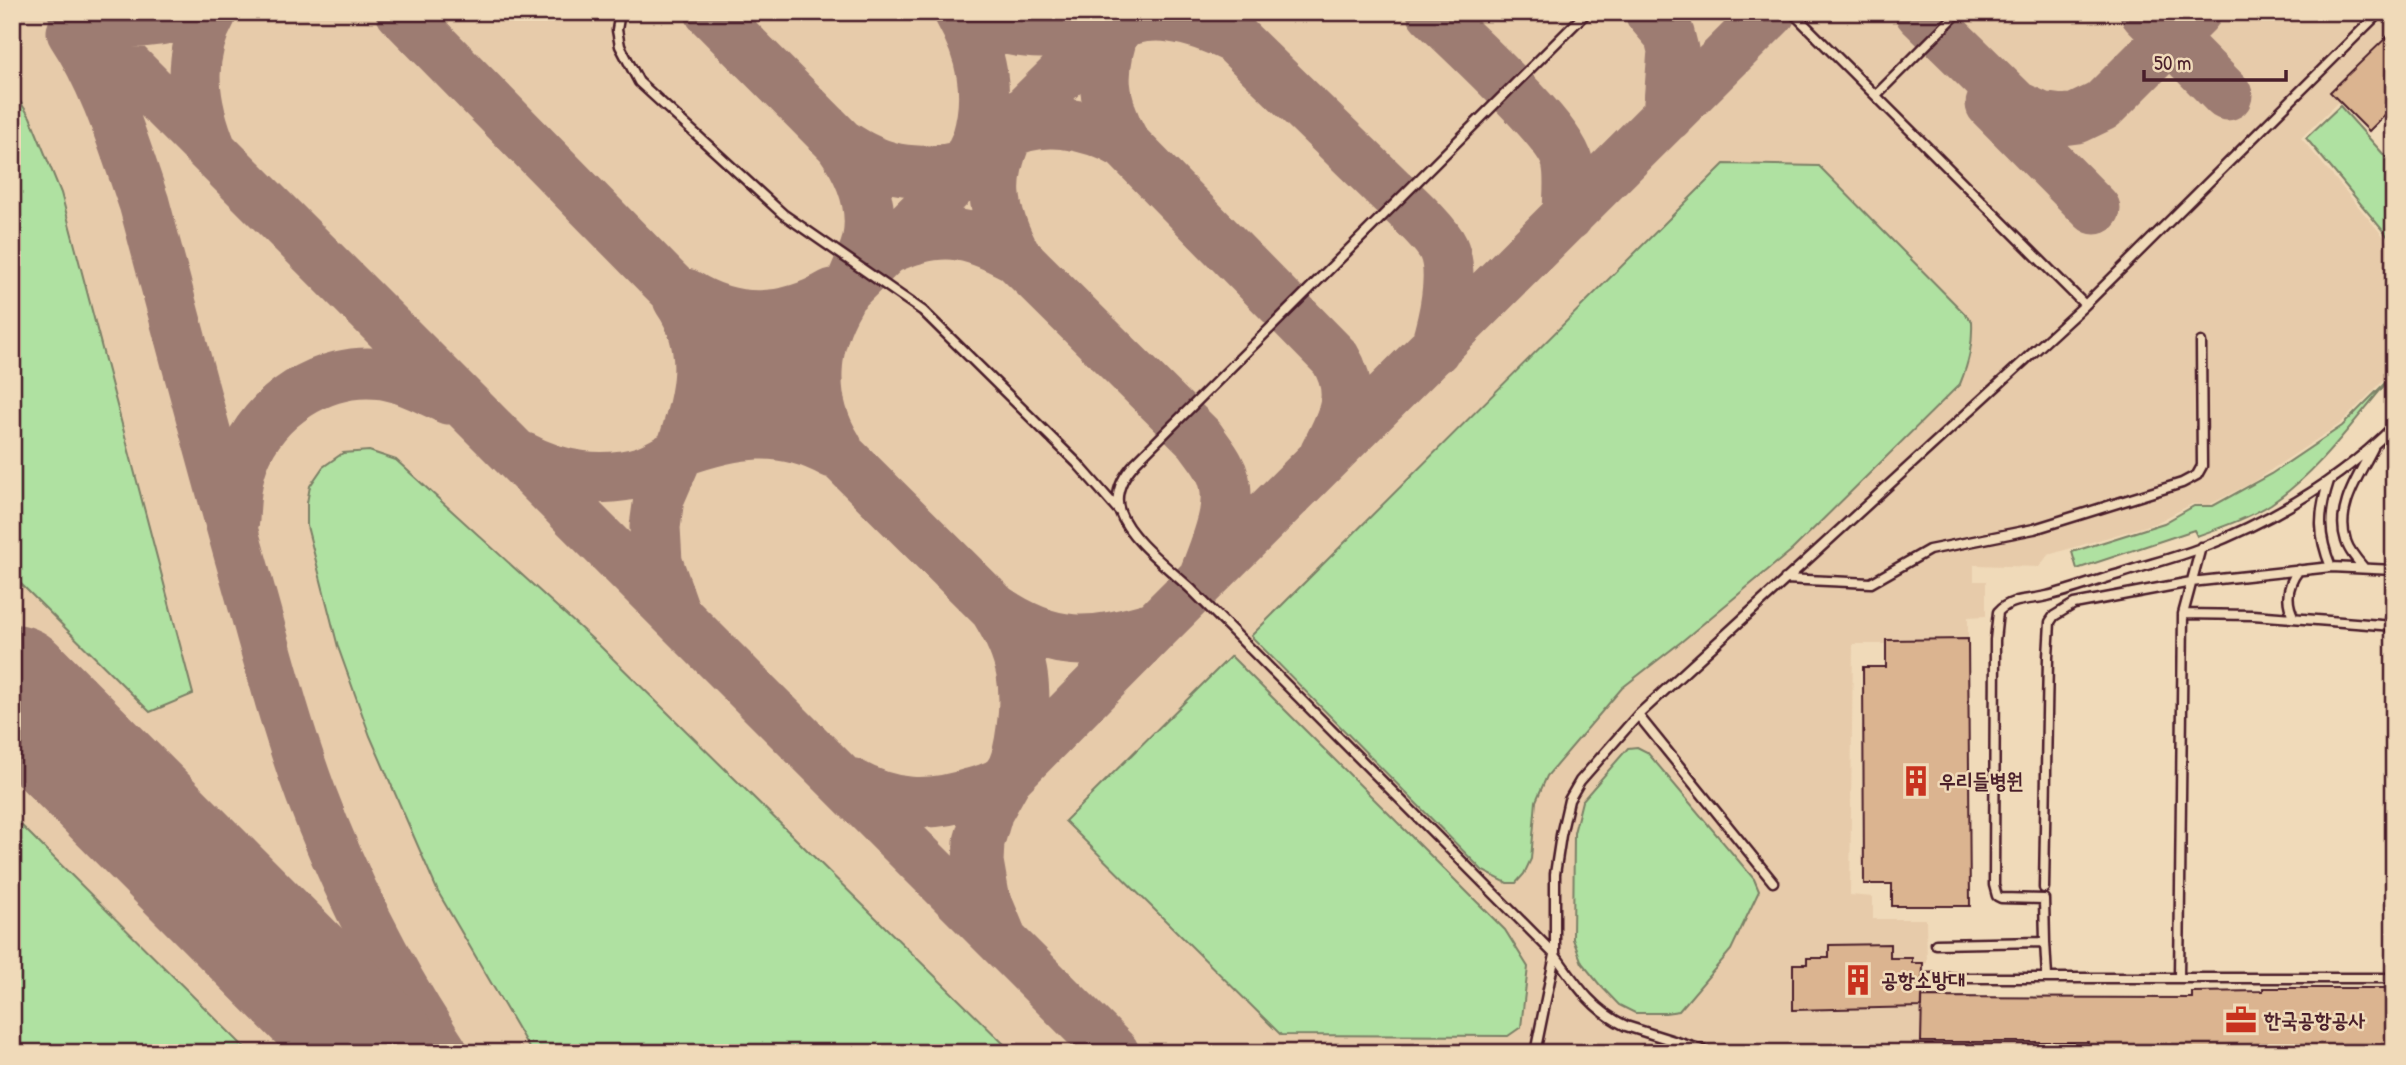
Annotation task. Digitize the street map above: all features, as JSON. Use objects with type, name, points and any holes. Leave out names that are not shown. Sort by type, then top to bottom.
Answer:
[{"type":"lane","points":[[620,12],[617,30],[620,46],[639,82],[783,214],[923,311],[1077,464],[1120,512],[1138,538],[1555,955],[1595,1006],[1612,1020],[1712,1053]]},
{"type":"lane","points":[[1120,512],[1118,502],[1122,482],[1125,474],[1136,462],[1587,12]]},
{"type":"lane","points":[[1792,12],[2085,305]]},
{"type":"lane","points":[[1875,95],[1959,12]]},
{"type":"lane","points":[[1535,1053],[1555,955],[1555,874],[1561,835],[1569,800],[1580,781],[1638,715],[2085,305],[2381,12]]},
{"type":"lane","points":[[1786,579],[1871,583],[1929,550],[2034,529],[2182,483],[2197,475],[2202,466],[2204,440],[2201,342]]},
{"type":"lane","points":[[2047,977],[2045,899],[2001,898],[1997,896],[1994,886],[1995,640],[1998,612],[2008,603],[2047,596],[2202,547],[2289,506],[2329,481],[2394,426]]},
{"type":"lane","points":[[2364,568],[2346,543],[2343,512],[2374,445]]},
{"type":"lane","points":[[2329,481],[2319,527],[2323,548],[2331,567]]},
{"type":"lane","points":[[2179,978],[2183,614],[2202,547]]},
{"type":"lane","points":[[2044,888],[2050,622],[2054,615],[2065,607],[2083,601],[2192,582],[2331,567],[2394,570]]},
{"type":"lane","points":[[2294,618],[2288,601],[2288,589],[2299,570]]},
{"type":"lane","points":[[2183,614],[2253,615],[2394,626]]},
{"type":"lane","points":[[1638,715],[1773,882]]},
{"type":"lane","points":[[1936,944],[2045,942]]},
{"type":"lane","points":[[1928,978],[2394,978]]},
{"type":"shaded area","points":[[12,12],[2394,12],[2394,106],[2369,131],[2339,101],[2301,138],[2394,249],[2394,370],[2340,424],[2253,482],[2209,505],[2192,504],[2156,523],[2048,555],[2039,567],[1974,565],[1974,581],[1986,581],[1986,616],[1968,617],[1968,639],[1887,640],[1886,644],[1853,644],[1850,895],[1873,897],[1873,919],[1926,919],[1927,963],[1923,964],[1922,997],[2191,998],[2192,992],[2263,991],[2263,988],[2394,988],[2394,1053],[12,1053]]},
{"type":"green space","points":[[12,89],[30,117],[61,193],[193,694],[150,712],[12,575]]},
{"type":"green space","points":[[2340,106],[2394,166],[2394,244],[2306,138]]},
{"type":"green space","points":[[1724,164],[1819,166],[1972,321],[1966,368],[1960,384],[1792,550],[1622,688],[1547,776],[1536,801],[1531,859],[1516,883],[1507,883],[1483,871],[1251,636]]},
{"type":"green space","points":[[2393,375],[2321,460],[2289,491],[2271,504],[2245,518],[2197,536],[2194,530],[2077,569],[2072,552],[2164,523],[2194,506],[2213,506],[2271,474],[2342,426]]},
{"type":"green space","points":[[369,451],[396,460],[600,646],[1013,1053],[532,1053],[438,892],[370,736],[338,647],[307,526],[307,503],[310,486],[323,467],[343,453]]},
{"type":"green space","points":[[1231,656],[1505,930],[1528,967],[1521,1027],[1508,1036],[1281,1035],[1065,821]]},
{"type":"green space","points":[[1637,747],[1647,752],[1754,879],[1759,891],[1731,950],[1679,1011],[1665,1013],[1635,1013],[1619,1005],[1582,963],[1573,939],[1574,833],[1582,801],[1628,748]]},
{"type":"green space","points":[[12,816],[250,1053],[12,1053]]},
{"type":"building","points":[[2394,30],[2394,106],[2369,131],[2330,92]]},
{"type":"building","name":"우리들병원","points":[[1968,639],[1970,906],[1892,906],[1892,884],[1864,884],[1863,667],[1886,667],[1886,640]]},
{"type":"building","name":"공항소방대","points":[[1890,944],[1890,958],[1912,958],[1912,963],[1923,963],[1922,1007],[1793,1010],[1793,964],[1807,964],[1807,958],[1829,958],[1829,945]]},
{"type":"building","name":"한국공항공사","points":[[2263,988],[2394,988],[2394,1053],[2088,1053],[2088,1042],[1921,1042],[1922,997],[2192,998],[2192,992],[2263,991]]},
{"type":"taxiway","points":[[73,12],[1114,1053]]},
{"type":"taxiway","points":[[84,12],[124,22],[139,22],[194,12]]},
{"type":"taxiway","points":[[212,12],[198,47],[195,81],[200,116],[212,151]]},
{"type":"taxiway","points":[[401,12],[663,279],[995,609],[1035,631],[1073,640],[1112,637],[1156,626]]},
{"type":"taxiway","points":[[710,12],[840,143],[854,165],[864,190],[869,230],[866,248],[853,280]]},
{"type":"taxiway","points":[[959,12],[978,58],[984,90],[981,123],[965,171]]},
{"type":"taxiway","points":[[969,12],[986,22],[1005,28],[1044,33],[1083,28],[1121,17]]},
{"type":"taxiway","points":[[674,610],[657,562],[655,527],[659,498],[678,454],[692,435],[760,374],[1126,12]]},
{"type":"taxiway","points":[[1432,12],[1528,107],[1560,147],[1568,168],[1568,216]]},
{"type":"taxiway","points":[[1650,12],[1669,34],[1673,50],[1668,116]]},
{"type":"taxiway","points":[[999,932],[984,896],[978,862],[979,842],[988,811],[1007,777],[1771,12]]},
{"type":"taxiway","points":[[1920,12],[2016,106],[2040,117],[2062,120],[2077,118],[2102,106],[2196,12]]},
{"type":"taxiway","points":[[2145,12],[2227,95]]},
{"type":"taxiway","points":[[1108,30],[1140,18],[1172,17],[1204,25],[1234,38],[1408,207],[1439,241],[1446,259],[1448,285],[1435,349]]},
{"type":"taxiway","points":[[1117,21],[1105,69],[1105,84],[1111,113],[1125,144]]},
{"type":"taxiway","points":[[72,32],[104,93],[144,203],[267,655],[311,794],[370,927],[443,1053]]},
{"type":"taxiway","points":[[1991,104],[2095,209]]},
{"type":"taxiway","points":[[1001,137],[1031,125],[1047,123],[1080,126],[1125,144],[1335,358],[1345,383],[1345,406],[1325,454]]},
{"type":"taxiway","points":[[1011,127],[998,162],[995,193],[1001,223],[1016,257]]},
{"type":"taxiway","points":[[840,143],[872,161],[905,170],[939,170],[976,162]]},
{"type":"taxiway","points":[[887,249],[922,237],[953,234],[982,241],[1016,257],[1200,439],[1219,467],[1226,493],[1223,520],[1205,574]]},
{"type":"taxiway","points":[[686,294],[722,311],[760,316],[797,310],[833,294]]},
{"type":"taxiway","points":[[678,299],[695,335],[699,372],[693,410],[682,448]]},
{"type":"taxiway","points":[[837,447],[821,411],[817,373],[823,335],[839,299]]},
{"type":"taxiway","points":[[234,520],[239,475],[252,441],[265,423],[298,394],[339,376],[361,373],[400,378],[448,399]]},
{"type":"taxiway","points":[[681,451],[720,439],[758,434],[795,438],[833,453]]},
{"type":"taxiway","points":[[522,457],[566,474],[597,478],[644,471],[678,454]]},
{"type":"taxiway","points":[[850,783],[865,791],[896,800],[925,802],[957,798],[996,785],[1007,777],[1014,765],[1019,746],[1024,689],[1018,657],[995,609]]},
{"type":"runway","points":[[12,688],[376,1053]]},
{"type":"place","name":"우리들병원","points":[[1916,781]]},
{"type":"place","name":"공항소방대","points":[[1858,980]]},
{"type":"place","name":"한국공항공사","points":[[2241,1020]]}]
